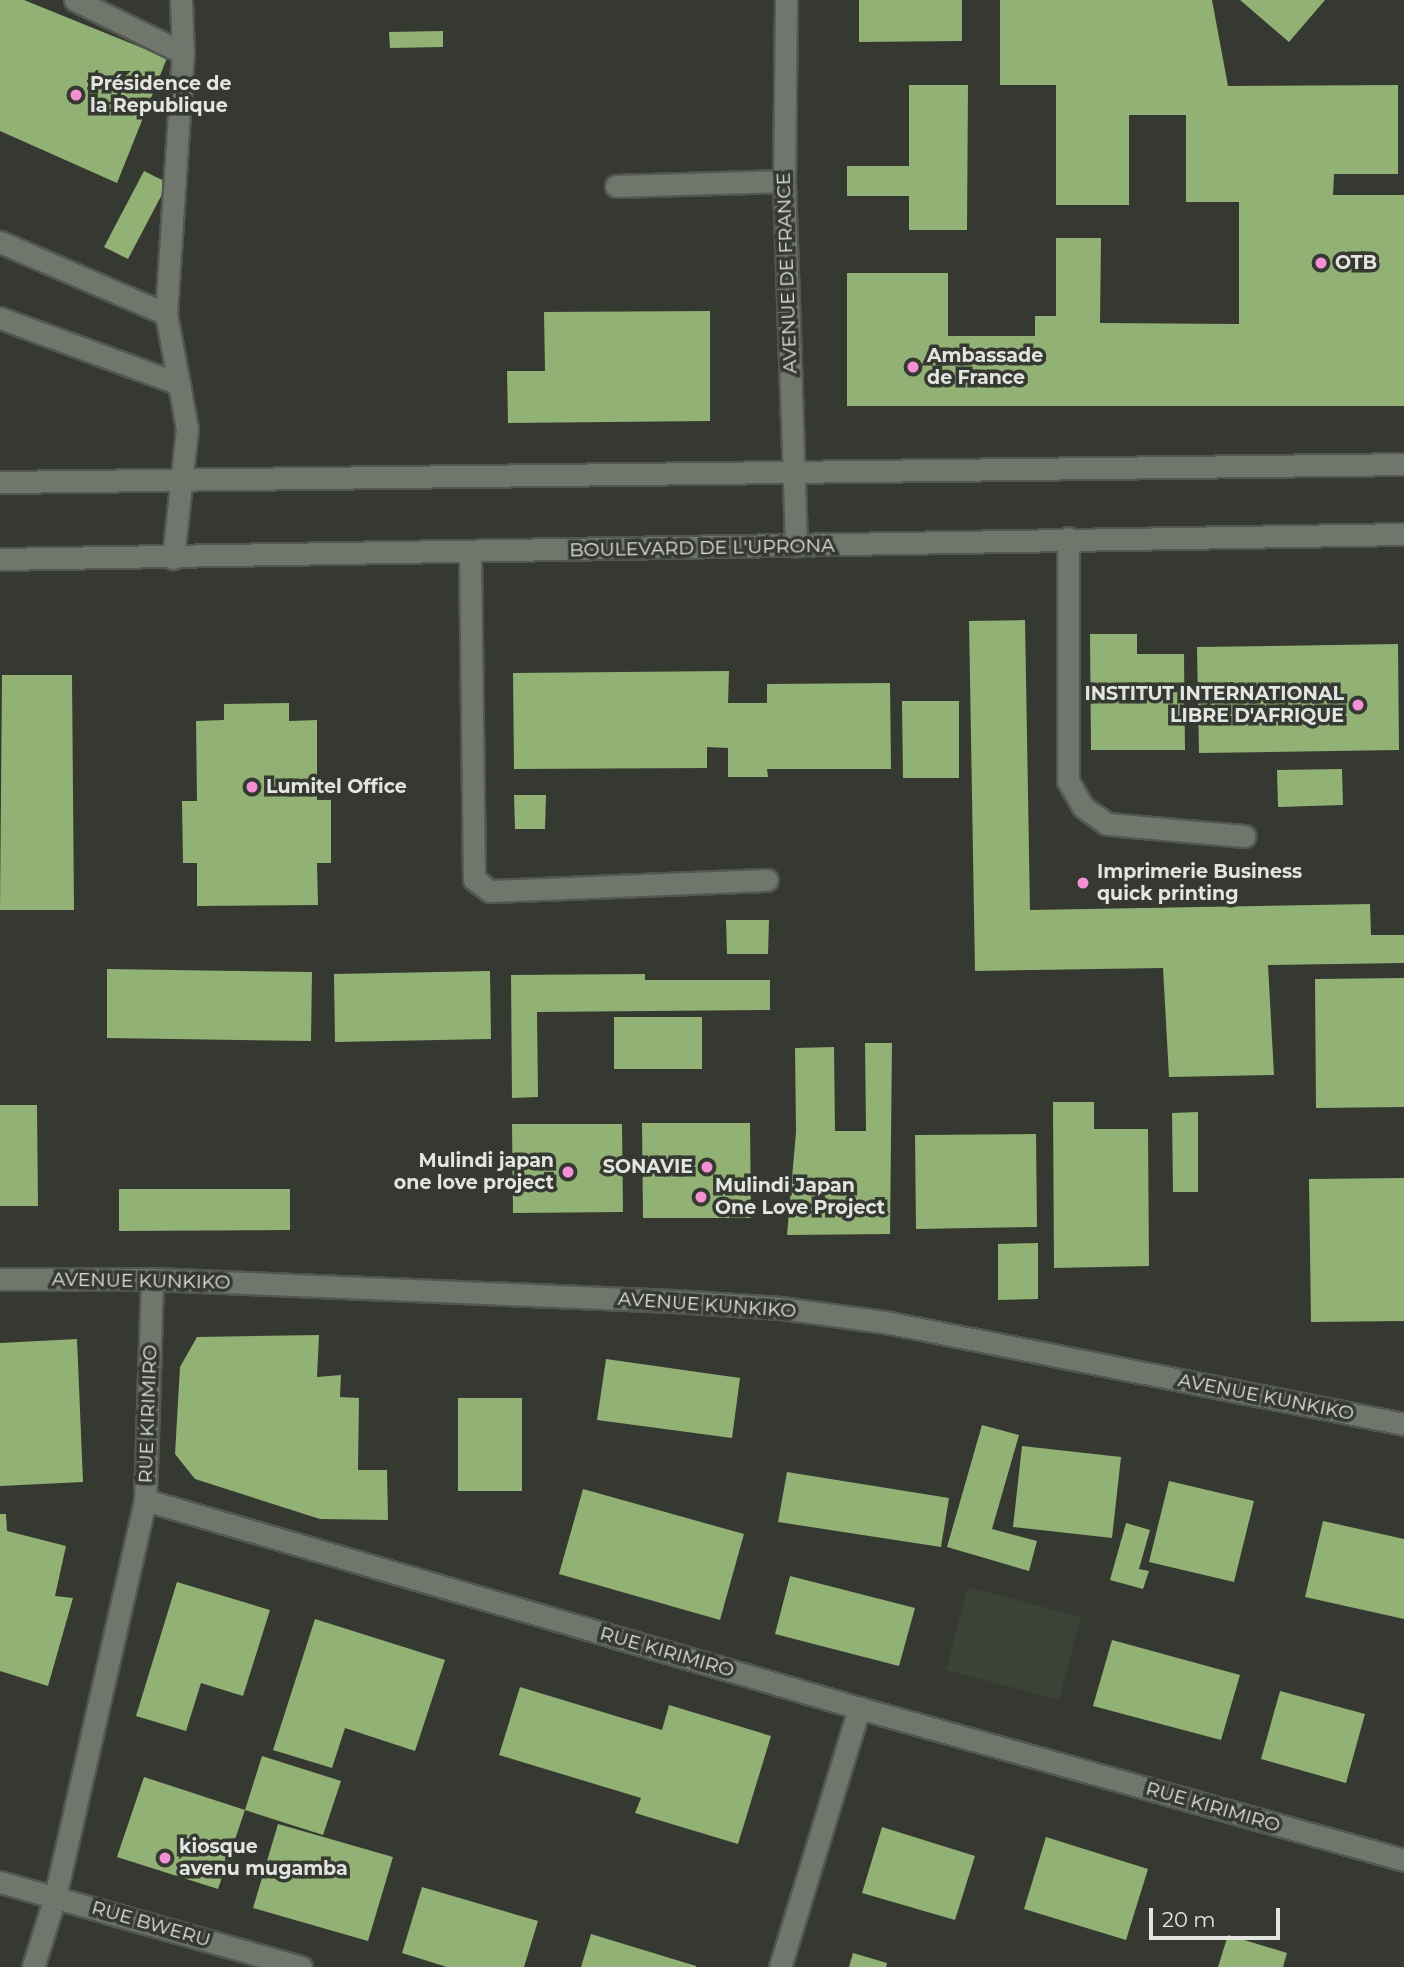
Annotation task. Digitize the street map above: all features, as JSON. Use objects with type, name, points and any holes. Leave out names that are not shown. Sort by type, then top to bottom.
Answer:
[{"type":"street","points":[[75,0],[183,53]]},
{"type":"street","points":[[173,558],[187,429],[166,314],[183,53],[181,0]]},
{"type":"street","name":"AVENUE DE FRANCE","points":[[786,0],[784,181],[796,546]]},
{"type":"street","points":[[617,186],[784,181]]},
{"type":"street","points":[[0,242],[166,314]]},
{"type":"street","points":[[0,318],[180,384]]},
{"type":"street","points":[[0,482],[182,482],[1404,464]]},
{"type":"street","name":"BOULEVARD DE L'UPRONA","points":[[0,559],[470,553],[1069,538],[1404,534]]},
{"type":"street","points":[[1069,538],[1068,780],[1083,807],[1107,824],[1244,836]]},
{"type":"street","points":[[470,553],[474,879],[490,891],[766,880]]},
{"type":"street","name":"AVENUE KUNKIKO","points":[[0,1279],[152,1279],[781,1308],[885,1322],[1404,1424]]},
{"type":"street","name":"RUE KIRIMIRO","points":[[152,1279],[145,1500],[859,1708],[1404,1860]]},
{"type":"street","points":[[33,1967],[55,1897],[145,1500]]},
{"type":"street","points":[[780,1967],[859,1708]]},
{"type":"street","name":"RUE BWERU","points":[[0,1882],[301,1967]]},
{"type":"shaded area","points":[[968,1587],[1081,1617],[1059,1700],[946,1670]]},
{"type":"building","name":"Présidence de la Republique","points":[[0,0],[24,0],[167,58],[117,183],[0,131]]},
{"type":"building","points":[[859,0],[962,0],[962,41],[859,42]]},
{"type":"building","points":[[1000,0],[1212,0],[1228,86],[1398,85],[1398,174],[1334,174],[1333,195],[1404,195],[1404,406],[847,406],[847,273],[948,273],[948,336],[1035,336],[1035,316],[1056,316],[1056,238],[1101,238],[1100,323],[1239,324],[1239,202],[1186,202],[1186,115],[1129,115],[1129,205],[1056,205],[1056,85],[1000,85]]},
{"type":"building","points":[[1240,0],[1325,0],[1289,42]]},
{"type":"building","points":[[443,31],[443,47],[390,48],[389,32]]},
{"type":"building","points":[[909,85],[968,85],[967,230],[909,230],[909,196],[847,196],[847,166],[909,166]]},
{"type":"building","points":[[144,171],[168,183],[128,259],[104,247]]},
{"type":"building","points":[[710,311],[710,421],[508,423],[507,371],[545,371],[544,312]]},
{"type":"building","points":[[1025,620],[1030,910],[1370,904],[1371,935],[1404,935],[1404,963],[1268,965],[1274,1075],[1169,1077],[1163,968],[975,971],[969,621]]},
{"type":"building","points":[[1090,634],[1137,634],[1137,654],[1184,654],[1185,750],[1091,750]]},
{"type":"building","points":[[1398,644],[1399,750],[1199,753],[1197,647]]},
{"type":"building","points":[[729,671],[728,703],[767,703],[767,684],[890,683],[891,769],[767,769],[768,777],[728,777],[728,748],[707,747],[707,768],[514,769],[513,673]]},
{"type":"building","points":[[2,675],[72,675],[74,910],[0,910]]},
{"type":"building","points":[[902,701],[959,701],[959,778],[903,778]]},
{"type":"building","points":[[289,703],[289,721],[317,720],[317,800],[331,800],[331,863],[317,863],[318,905],[197,906],[197,863],[183,863],[182,801],[197,801],[196,721],[224,720],[224,704]]},
{"type":"building","points":[[1342,769],[1343,805],[1278,807],[1277,770]]},
{"type":"building","points":[[514,795],[546,795],[545,829],[515,829]]},
{"type":"building","points":[[726,920],[769,920],[768,954],[727,954]]},
{"type":"building","points":[[107,969],[312,972],[311,1041],[107,1038]]},
{"type":"building","points":[[490,971],[491,1039],[335,1042],[334,974]]},
{"type":"building","points":[[645,974],[645,980],[770,980],[770,1010],[537,1012],[538,1097],[512,1098],[511,975]]},
{"type":"building","points":[[1404,978],[1404,1107],[1316,1108],[1315,979]]},
{"type":"building","points":[[614,1017],[702,1017],[702,1069],[614,1069]]},
{"type":"building","points":[[865,1043],[892,1043],[890,1234],[787,1235],[796,1132],[795,1048],[834,1047],[835,1131],[866,1131]]},
{"type":"building","points":[[1053,1102],[1094,1102],[1094,1129],[1148,1129],[1149,1266],[1054,1268]]},
{"type":"building","points":[[0,1105],[37,1105],[38,1206],[0,1206]]},
{"type":"building","points":[[1198,1112],[1198,1192],[1173,1192],[1172,1113]]},
{"type":"building","points":[[642,1123],[750,1123],[751,1218],[643,1218]]},
{"type":"building","points":[[512,1124],[622,1124],[623,1212],[513,1213]]},
{"type":"building","points":[[1036,1134],[1037,1227],[916,1229],[915,1135]]},
{"type":"building","points":[[1404,1178],[1404,1321],[1311,1322],[1309,1179]]},
{"type":"building","points":[[119,1189],[290,1189],[290,1230],[119,1231]]},
{"type":"building","points":[[1038,1243],[1038,1299],[998,1300],[998,1244]]},
{"type":"building","points":[[319,1335],[317,1377],[341,1375],[340,1397],[359,1398],[358,1470],[387,1470],[388,1520],[320,1519],[195,1479],[175,1454],[180,1367],[197,1337]]},
{"type":"building","points":[[77,1339],[83,1482],[0,1486],[0,1343]]},
{"type":"building","points":[[606,1359],[740,1378],[732,1438],[597,1420]]},
{"type":"building","points":[[458,1398],[522,1398],[522,1491],[458,1491]]},
{"type":"building","points":[[982,1425],[1019,1435],[992,1529],[1037,1541],[1029,1571],[947,1547]]},
{"type":"building","points":[[1022,1446],[1121,1457],[1112,1538],[1013,1527]]},
{"type":"building","points":[[787,1472],[949,1498],[941,1547],[778,1522]]},
{"type":"building","points":[[1169,1481],[1254,1501],[1234,1582],[1149,1562]]},
{"type":"building","points":[[583,1489],[744,1534],[720,1620],[559,1574]]},
{"type":"building","points":[[0,1514],[6,1514],[7,1531],[66,1546],[55,1596],[73,1598],[48,1686],[0,1671]]},
{"type":"building","points":[[1323,1521],[1404,1539],[1404,1619],[1305,1597]]},
{"type":"building","points":[[1126,1523],[1150,1530],[1139,1569],[1149,1571],[1143,1589],[1110,1580]]},
{"type":"building","points":[[790,1576],[915,1608],[899,1666],[775,1634]]},
{"type":"building","points":[[177,1582],[270,1610],[243,1696],[201,1683],[186,1731],[136,1716]]},
{"type":"building","points":[[315,1619],[445,1660],[415,1751],[345,1728],[332,1768],[273,1750]]},
{"type":"building","points":[[1112,1640],[1240,1675],[1221,1740],[1093,1706]]},
{"type":"building","points":[[520,1687],[662,1730],[669,1705],[771,1736],[738,1844],[635,1813],[641,1798],[499,1755]]},
{"type":"building","points":[[1280,1691],[1365,1714],[1346,1783],[1261,1759]]},
{"type":"building","points":[[262,1756],[341,1781],[323,1835],[245,1810]]},
{"type":"building","points":[[144,1777],[245,1810],[218,1889],[117,1857]]},
{"type":"building","points":[[278,1824],[393,1857],[368,1941],[253,1908]]},
{"type":"building","points":[[882,1827],[975,1856],[955,1920],[862,1893]]},
{"type":"building","points":[[1046,1837],[1148,1869],[1126,1940],[1024,1909]]},
{"type":"building","points":[[422,1887],[538,1921],[524,1967],[447,1967],[402,1953]]},
{"type":"building","points":[[591,1934],[696,1966],[696,1967],[581,1967]]},
{"type":"building","points":[[1228,1935],[1287,1953],[1283,1967],[1218,1967]]},
{"type":"building","points":[[853,1953],[887,1963],[886,1967],[849,1967]]},
{"type":"place","name":"Présidence de la Republique","points":[[76,95]]},
{"type":"place","name":"OTB","points":[[1321,263]]},
{"type":"place","name":"Ambassade de France","points":[[913,367]]},
{"type":"place","name":"INSTITUT INTERNATIONAL LIBRE D'AFRIQUE","points":[[1358,705]]},
{"type":"place","name":"Lumitel Office","points":[[252,787]]},
{"type":"place","name":"Imprimerie Business quick printing","points":[[1083,883]]},
{"type":"place","name":"SONAVIE","points":[[707,1167]]},
{"type":"place","name":"Mulindi japan one love project","points":[[568,1172]]},
{"type":"place","name":"Mulindi Japan One Love Project","points":[[701,1197]]},
{"type":"place","name":"kiosque avenu mugamba","points":[[165,1858]]}]
